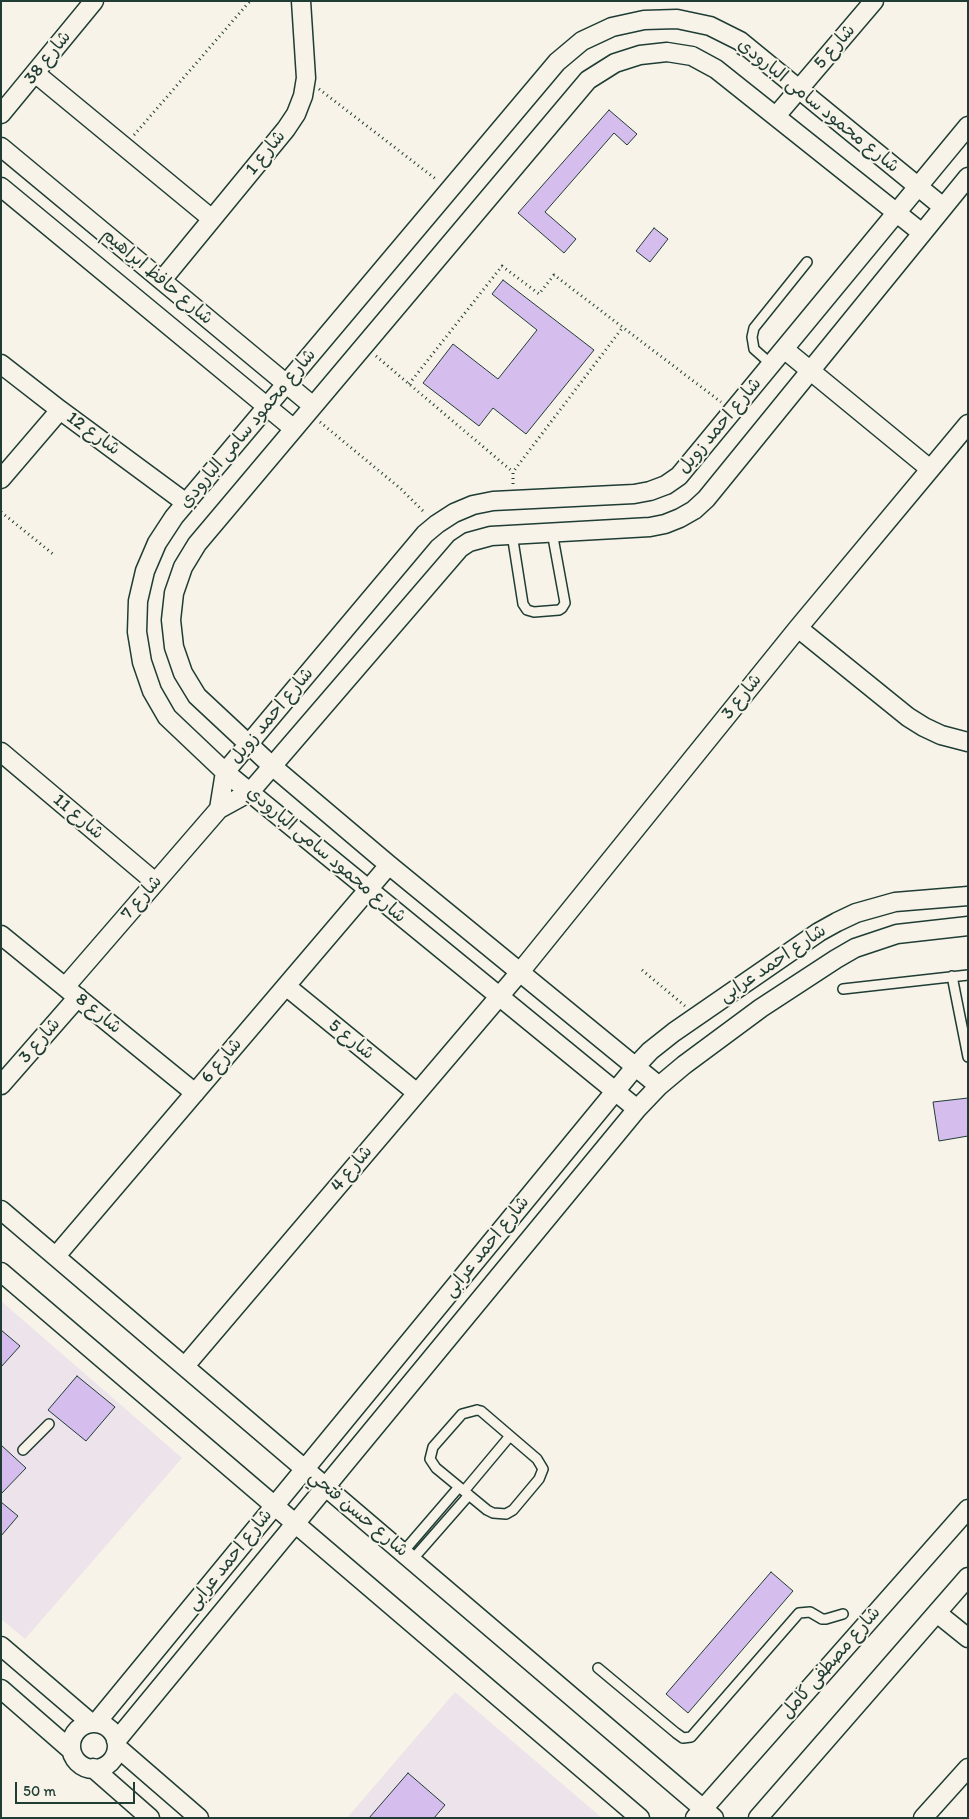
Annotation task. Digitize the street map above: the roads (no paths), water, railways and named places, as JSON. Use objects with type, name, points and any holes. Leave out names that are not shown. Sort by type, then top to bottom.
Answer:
[{"type":"street","name":"شارع 38","points":[[1,114],[94,1]]},
{"type":"street","name":"شارع 1","points":[[162,280],[286,130],[299,105],[306,78],[301,1]]},
{"type":"street","name":"شارع 5","points":[[776,116],[874,1]]},
{"type":"street","name":"شارع محمود سامى البارودي","points":[[636,1109],[224,772],[167,717],[150,684],[142,662],[137,632],[138,601],[145,571],[157,543],[174,517],[557,62],[582,41],[612,27],[644,20],[677,20],[710,26],[740,40],[943,207]]},
{"type":"street","name":"شارع محمود سامى البارودي","points":[[659,1086],[389,865],[272,766],[197,696],[183,673],[174,647],[171,620],[174,593],[183,567],[197,544],[588,80],[615,63],[640,56],[667,52],[692,56],[716,69],[922,233]]},
{"type":"street","points":[[35,73],[212,220]]},
{"type":"street","name":"شارع احمد زويل","points":[[219,809],[224,772],[425,534],[436,524],[460,510],[493,501],[634,494],[666,485],[679,476],[968,126]]},
{"type":"street","name":"شارع حافظ ابراهيم","points":[[1,147],[286,384],[311,409]]},
{"type":"street","points":[[3,192],[26,168]]},
{"type":"street","name":"شارع احمد زويل","points":[[219,809],[250,792],[460,548],[480,538],[512,534],[650,527],[665,524],[694,510],[706,499],[968,177]]},
{"type":"street","name":"شارع حافظ ابراهيم","points":[[3,192],[294,428]]},
{"type":"street","points":[[784,349],[930,470]]},
{"type":"street","name":"شارع 12","points":[[1,364],[186,503]]},
{"type":"street","points":[[1,479],[60,410]]},
{"type":"street","name":"شارع 3","points":[[520,972],[798,628],[968,424]]},
{"type":"street","points":[[798,628],[916,722],[941,736],[968,742]]},
{"type":"street","name":"شارع 11","points":[[1,752],[155,882]]},
{"type":"street","name":"شارع 7","points":[[71,992],[155,882],[219,809]]},
{"type":"street","name":"شارع 6","points":[[56,1256],[389,865]]},
{"type":"street","name":"شارع احمد عرابى","points":[[94,1723],[636,1066],[660,1042],[819,932],[837,922],[875,907],[895,902],[968,896]]},
{"type":"street","name":"شارع احمد عرابى","points":[[116,1744],[636,1109],[659,1086],[684,1064],[761,1008],[855,948],[897,934],[968,926]]},
{"type":"street","name":"شارع 8","points":[[1,935],[195,1093]]},
{"type":"street","name":"شارع 4","points":[[185,1366],[520,972]]},
{"type":"street","name":"شارع 5","points":[[286,986],[417,1093]]},
{"type":"street","name":"شارع 3","points":[[1,1085],[71,992]]},
{"type":"street","name":"شارع حسن فتحي","points":[[1,1210],[305,1468],[704,1815]]},
{"type":"street","points":[[1,1272],[640,1818]]},
{"type":"street","name":"شارع مصطفى كامل","points":[[704,1815],[968,1509]]},
{"type":"street","points":[[758,1818],[968,1578]]},
{"type":"street","points":[[937,1612],[968,1638]]},
{"type":"street","points":[[1,1646],[94,1723],[109,1729],[116,1744],[199,1818]]},
{"type":"street","points":[[1,1689],[71,1750],[79,1763],[86,1767],[105,1766],[116,1752],[116,1744]]},
{"type":"street","points":[[71,1750],[73,1736],[78,1730],[94,1723]]},
{"type":"street","points":[[94,1768],[150,1818]]},
{"type":"street","points":[[923,1818],[968,1768]]},
{"type":"lane","points":[[772,364],[754,349],[752,337],[754,328],[807,262]]},
{"type":"lane","points":[[512,534],[523,604],[527,610],[534,612],[559,610],[565,603],[552,532]]},
{"type":"lane","points":[[843,989],[968,975]]},
{"type":"lane","points":[[952,976],[968,1057]]},
{"type":"lane","points":[[472,1410],[481,1411],[510,1436],[541,1463],[543,1468],[539,1479],[513,1510],[506,1514],[493,1513],[432,1464],[431,1453],[433,1448],[462,1414],[472,1410]]},
{"type":"lane","points":[[23,1450],[49,1424]]},
{"type":"lane","points":[[407,1556],[510,1436]]},
{"type":"lane","points":[[407,1556],[464,1491]]},
{"type":"lane","points":[[598,1668],[676,1733],[683,1738],[691,1737],[799,1613],[810,1612],[822,1619],[843,1614]]}]
